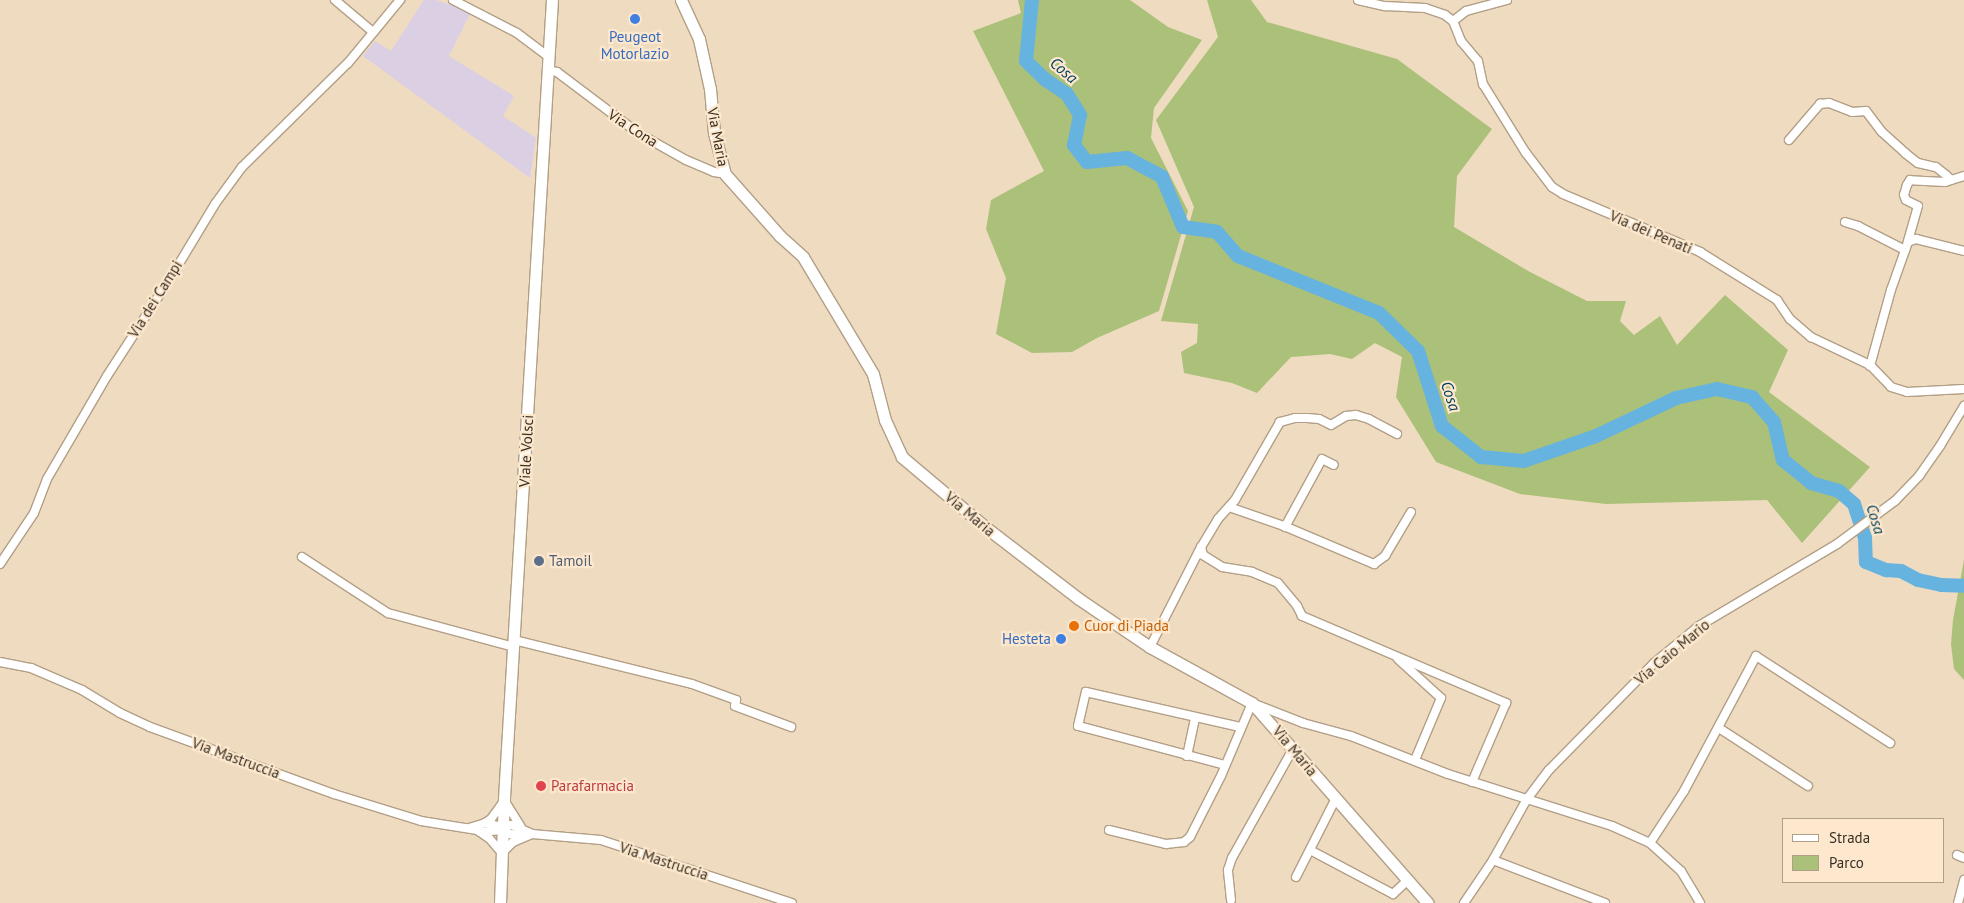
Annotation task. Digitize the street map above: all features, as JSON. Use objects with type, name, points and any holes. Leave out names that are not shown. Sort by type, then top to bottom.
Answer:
[{"type":"street","points":[[335,0],[374,32]]},
{"type":"street","name":"Via dei Campi","points":[[0,564],[34,513],[47,479],[106,376],[171,277],[215,204],[242,167],[267,140],[279,132],[348,63],[400,0]]},
{"type":"street","points":[[453,0],[517,33],[547,56]]},
{"type":"street","name":"Viale Volsci","points":[[500,903],[504,798],[547,56],[552,0]]},
{"type":"street","name":"Via Maria","points":[[681,0],[699,39],[710,89],[714,133],[725,174],[780,236],[803,257],[873,374],[885,420],[902,457],[984,526],[1050,578],[1150,647],[1252,702],[1428,903]]},
{"type":"street","points":[[1358,0],[1385,6],[1425,8],[1453,20],[1472,9],[1507,0]]},
{"type":"street","name":"Via dei Penati","points":[[1453,20],[1461,41],[1478,61],[1483,84],[1526,153],[1552,187],[1563,194],[1700,252],[1777,300],[1790,319],[1811,337],[1870,366],[1891,387],[1907,392],[1964,389]]},
{"type":"street","name":"Via Cona","points":[[547,70],[557,72],[638,133],[686,160],[714,172],[725,174]]},
{"type":"street","points":[[1788,140],[1820,104],[1829,103],[1852,112],[1866,111],[1882,132],[1905,153],[1918,163],[1936,167],[1951,180]]},
{"type":"street","points":[[1870,366],[1891,290],[1907,246],[1918,206],[1912,204],[1904,195],[1910,180],[1945,182],[1964,176]]},
{"type":"street","points":[[1845,222],[1907,246]]},
{"type":"street","points":[[1907,246],[1916,239],[1964,251]]},
{"type":"street","name":"Via Caio Mario","points":[[1464,903],[1493,860],[1527,799],[1549,770],[1654,663],[1700,626],[1837,544],[1895,501],[1918,476],[1940,446],[1964,406]]},
{"type":"street","points":[[1150,647],[1201,547],[1218,518],[1229,507],[1280,422],[1295,418],[1307,418],[1319,419],[1331,425],[1346,416],[1356,415],[1369,419],[1397,434]]},
{"type":"street","points":[[1285,527],[1322,459],[1334,465]]},
{"type":"street","points":[[1229,507],[1285,527],[1374,564],[1385,556],[1411,512]]},
{"type":"street","points":[[1201,547],[1203,555],[1222,567],[1252,572],[1278,583],[1294,601],[1302,616],[1506,703],[1472,782]]},
{"type":"street","points":[[302,557],[388,613],[514,644],[692,684],[736,700],[735,706],[791,726]]},
{"type":"street","points":[[1392,654],[1441,698],[1415,760]]},
{"type":"street","points":[[1650,843],[1684,791],[1756,656],[1890,743]]},
{"type":"street","name":"Via Mastruccia","points":[[0,662],[31,668],[82,690],[120,714],[150,727],[326,791],[421,821],[469,828],[480,832]]},
{"type":"street","points":[[1225,765],[1078,726],[1086,692],[1240,727]]},
{"type":"street","points":[[1109,830],[1166,844],[1184,842],[1195,829],[1252,702],[1303,723],[1351,736],[1472,782],[1542,802],[1612,826],[1650,843],[1682,871],[1700,903]]},
{"type":"street","points":[[1186,756],[1195,718]]},
{"type":"street","points":[[1719,728],[1808,786]]},
{"type":"street","points":[[1231,900],[1228,870],[1232,858],[1293,749]]},
{"type":"street","points":[[485,824],[497,812],[504,798]]},
{"type":"street","points":[[480,832],[493,842],[502,853],[526,832],[511,814],[504,798]]},
{"type":"street","points":[[1296,877],[1336,798]]},
{"type":"street","points":[[469,828],[485,824],[503,828]]},
{"type":"street","name":"Via Mastruccia","points":[[503,828],[512,824],[526,832],[601,840],[792,903]]},
{"type":"street","points":[[480,832],[503,828]]},
{"type":"street","points":[[1310,850],[1393,894],[1408,880]]},
{"type":"street","points":[[1493,860],[1605,903]]},
{"type":"street","points":[[1958,903],[1964,880]]},
{"type":"shaded area","points":[[424,0],[436,0],[471,12],[449,56],[514,96],[503,116],[536,138],[530,178],[363,56],[375,41],[391,51]]},
{"type":"green space","points":[[1018,0],[1130,0],[1168,27],[1202,40],[1154,108],[1151,138],[1188,211],[1159,311],[1097,338],[1072,352],[1032,353],[996,334],[1006,278],[986,229],[991,200],[1044,171],[973,31],[1021,13]]},
{"type":"green space","points":[[1207,0],[1251,0],[1267,22],[1397,59],[1492,129],[1457,176],[1454,227],[1530,272],[1587,301],[1626,301],[1620,321],[1634,335],[1660,316],[1677,345],[1725,295],[1788,350],[1769,392],[1870,467],[1802,543],[1767,500],[1606,504],[1520,494],[1436,462],[1396,397],[1402,357],[1375,343],[1352,359],[1330,354],[1291,357],[1257,393],[1232,383],[1184,373],[1181,352],[1197,343],[1198,324],[1161,321],[1194,207],[1156,120],[1218,37]]},
{"type":"green space","points":[[1964,560],[1964,680],[1954,669],[1951,644],[1953,620]]},
{"type":"waterway","name":"Cosa","points":[[1032,0],[1026,61],[1046,80],[1067,94],[1080,115],[1074,145],[1087,162],[1127,158],[1162,177],[1183,227],[1217,232],[1238,256],[1379,313],[1418,351],[1442,426],[1481,457],[1524,461],[1596,436],[1676,398],[1717,389],[1752,397],[1774,422],[1783,460],[1811,483],[1839,491],[1854,504],[1865,537],[1866,562],[1886,570],[1901,571],[1918,580],[1941,585],[1964,586]]},
{"type":"place","name":"Peugeot Motorlazio","points":[[635,19]]},
{"type":"place","name":"Tamoil","points":[[539,561]]},
{"type":"place","name":"Cuor di Piada","points":[[1074,626]]},
{"type":"place","name":"Hesteta","points":[[1061,639]]},
{"type":"place","name":"Parafarmacia","points":[[541,786]]}]
